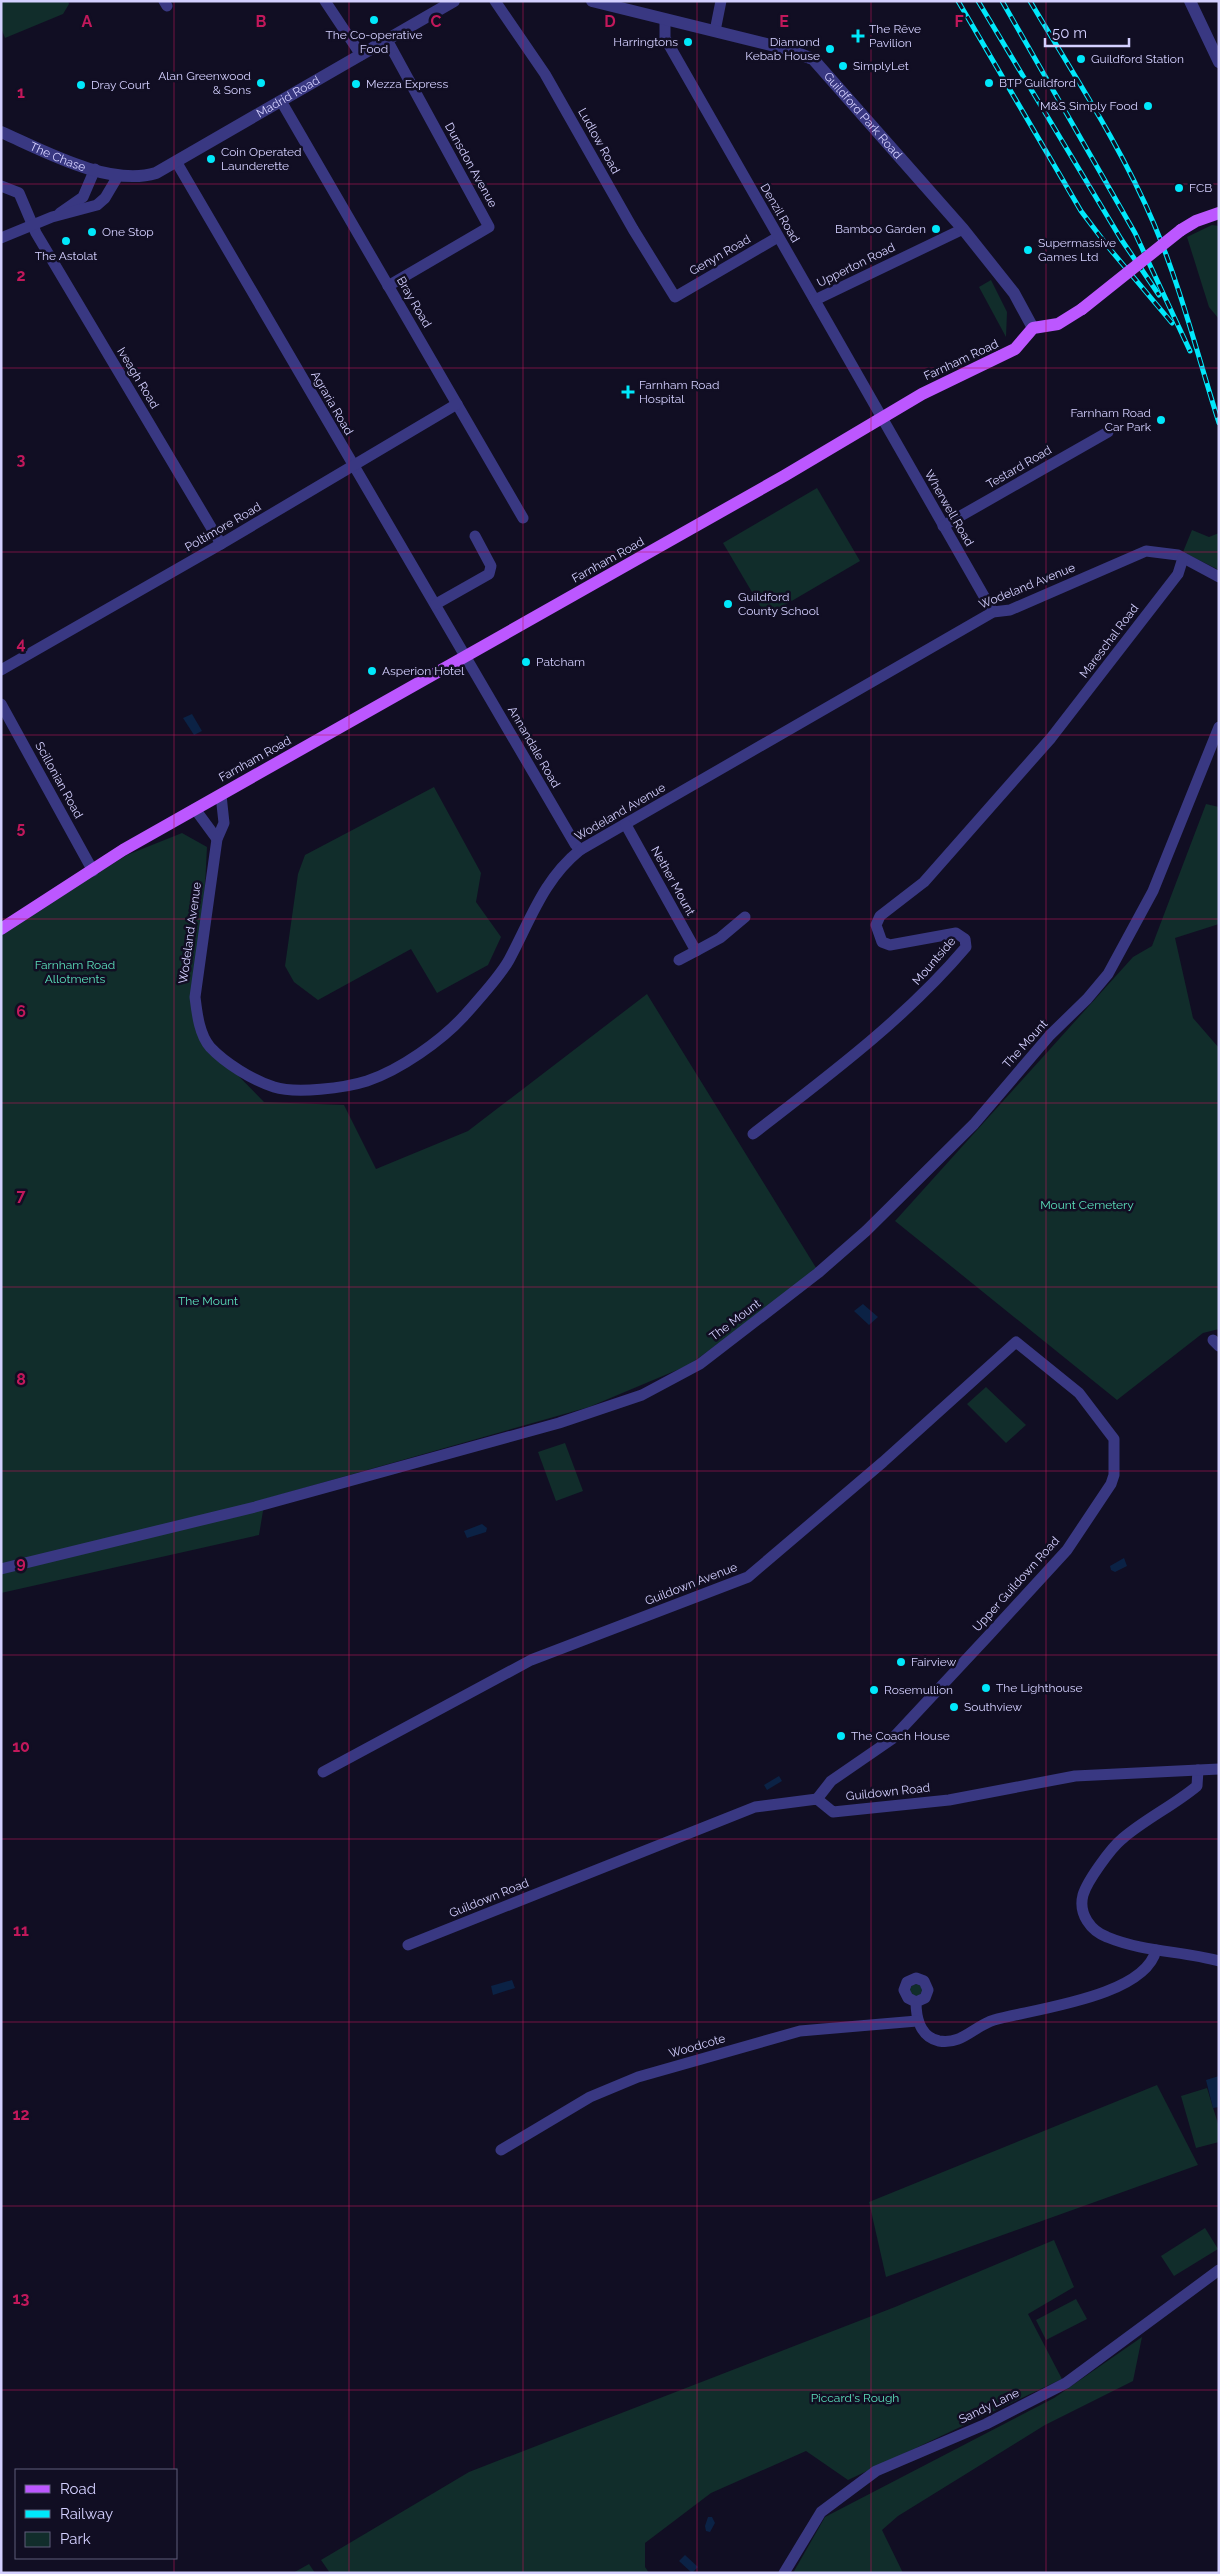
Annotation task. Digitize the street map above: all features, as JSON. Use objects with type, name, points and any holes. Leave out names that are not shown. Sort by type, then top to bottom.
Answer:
[{"type":"main road","points":[[1033,328],[1058,324],[1082,309],[1181,230],[1196,221],[1218,214]]},
{"type":"main road","name":"Farnham Road","points":[[1,928],[123,850],[817,458],[922,394],[1016,350],[1033,328]]},
{"type":"street","points":[[325,1],[361,55]]},
{"type":"street","name":"Madrid Road","points":[[118,176],[145,177],[177,163],[454,1]]},
{"type":"street","name":"Ludlow Road","points":[[495,1],[545,74],[632,229],[675,297]]},
{"type":"street","name":"Guildford Park Road","points":[[593,1],[791,50],[813,59],[963,229],[1014,293],[1033,328]]},
{"type":"street","points":[[715,31],[721,1]]},
{"type":"street","points":[[1190,1],[1219,62]]},
{"type":"street","name":"Denzil Road","points":[[665,20],[665,38],[882,417]]},
{"type":"street","name":"Dunsdon Avenue","points":[[387,40],[489,227],[388,286]]},
{"type":"street","name":"Bray Road","points":[[281,101],[523,518]]},
{"type":"street","name":"The Chase","points":[[1,132],[95,170],[118,176]]},
{"type":"street","name":"Agraria Road","points":[[177,163],[352,466],[436,604],[465,657]]},
{"type":"street","points":[[52,217],[83,197],[95,170]]},
{"type":"street","points":[[1,238],[52,217],[97,205],[105,198],[118,176]]},
{"type":"street","name":"Iveagh Road","points":[[1,186],[19,193],[33,225],[221,544]]},
{"type":"street","name":"Upperton Road","points":[[815,300],[963,229]]},
{"type":"street","name":"Genyn Road","points":[[675,297],[778,237]]},
{"type":"street","name":"Poltimore Road","points":[[2,667],[221,544],[457,404]]},
{"type":"street","name":"Wherwell Road","points":[[882,417],[993,612]]},
{"type":"street","name":"Testard Road","points":[[943,526],[1108,432]]},
{"type":"street","points":[[436,604],[489,574],[492,566],[475,536]]},
{"type":"street","name":"Wodeland Avenue","points":[[221,794],[224,823],[217,839],[204,945],[198,962],[195,997],[197,1019],[209,1046],[236,1068],[274,1087],[317,1090],[368,1080],[407,1061],[463,1017],[508,962],[543,890],[570,858],[580,850],[993,612],[1010,610],[1146,551],[1170,553],[1219,577]]},
{"type":"street","name":"Mareschal Road","points":[[1051,738],[1178,574],[1183,558]]},
{"type":"street","name":"Annandale Road","points":[[465,657],[574,844],[580,850]]},
{"type":"street","name":"Scillonian Road","points":[[1,704],[93,870]]},
{"type":"street","name":"The Mount","points":[[1,1569],[255,1507],[559,1423],[642,1395],[700,1364],[818,1273],[866,1231],[974,1124],[1050,1035],[1087,999],[1108,974],[1153,891],[1219,727]]},
{"type":"street","name":"Mountside","points":[[753,1134],[852,1057],[935,984],[966,947],[965,938],[956,933],[890,945],[882,942],[876,925],[880,916],[924,882],[1051,738]]},
{"type":"street","points":[[195,809],[217,839]]},
{"type":"street","name":"Nether Mount","points":[[626,825],[696,951]]},
{"type":"street","points":[[678,960],[720,938],[745,917]]},
{"type":"street","name":"Guildown Avenue","points":[[323,1772],[532,1660],[748,1577],[883,1462],[1016,1342]]},
{"type":"street","name":"Upper Guildown Road","points":[[818,1799],[831,1781],[892,1739],[989,1635],[1067,1550],[1111,1484],[1114,1475],[1114,1439],[1079,1393],[1016,1342]]},
{"type":"street","name":"Guildown Road","points":[[408,1945],[755,1807],[818,1799],[833,1812],[949,1800],[1075,1776],[1219,1769]]},
{"type":"street","points":[[1198,1770],[1197,1786],[1177,1803],[1150,1818],[1122,1838],[1109,1852],[1083,1895],[1084,1911],[1091,1928],[1107,1937],[1156,1950],[1194,1954],[1219,1961]]},
{"type":"street","points":[[916,2002],[917,2021],[924,2032],[937,2040],[955,2042],[992,2020],[1067,2005],[1110,1990],[1145,1970],[1154,1960],[1156,1950]]},
{"type":"street","name":"Woodcote","points":[[501,2150],[590,2097],[638,2078],[800,2031],[917,2021]]},
{"type":"street","name":"Sandy Lane","points":[[784,2573],[821,2512],[876,2471],[986,2424],[1066,2383],[1219,2270]]},
{"type":"green space","points":[[1,1],[68,1],[69,4],[63,14],[5,38],[1,28]]},
{"type":"green space","points":[[1212,225],[1219,226],[1219,319],[1209,307],[1187,237]]},
{"type":"green space","points":[[991,280],[1007,312],[1006,337],[979,287]]},
{"type":"green space","points":[[817,488],[860,561],[766,616],[723,543]]},
{"type":"green space","points":[[1192,530],[1209,537],[1219,533],[1219,570],[1183,552]]},
{"type":"green space","points":[[434,787],[481,873],[476,902],[501,937],[488,965],[437,993],[411,949],[318,1000],[294,982],[285,966],[298,874],[305,855]]},
{"type":"green space","name":"Mount Cemetery","points":[[1206,804],[1219,807],[1219,924],[1175,938],[1193,1018],[1219,1048],[1219,1329],[1203,1333],[1117,1400],[895,1221],[1133,957],[1152,946]]},
{"type":"green space","name":"The Mount","points":[[182,833],[207,847],[202,945],[195,997],[209,1046],[264,1102],[344,1105],[376,1169],[468,1131],[647,994],[818,1271],[689,1365],[589,1407],[265,1499],[259,1535],[1,1593],[1,933],[127,855]]},
{"type":"green space","points":[[986,1387],[1026,1425],[1006,1443],[967,1404]]},
{"type":"green space","points":[[565,1443],[583,1491],[556,1501],[538,1452]]},
{"type":"green space","points":[[916,1984],[922,1990],[916,1996],[910,1990]]},
{"type":"green space","points":[[1157,2085],[1198,2165],[886,2277],[869,2202]]},
{"type":"green space","points":[[1207,2088],[1219,2127],[1219,2142],[1196,2148],[1181,2096]]},
{"type":"green space","points":[[1205,2228],[1218,2249],[1174,2276],[1161,2256]]},
{"type":"green space","name":"Piccard's Rough","points":[[1054,2240],[1074,2287],[1028,2314],[1062,2379],[848,2480],[806,2451],[711,2493],[645,2543],[645,2567],[649,2573],[330,2573],[321,2560],[469,2472],[895,2307]]},
{"type":"green space","points":[[1076,2299],[1087,2319],[1046,2340],[1036,2320]]},
{"type":"green space","points":[[1142,2337],[1133,2381],[1045,2425],[898,2516],[882,2530],[903,2573],[793,2573],[825,2517],[1054,2398]]},
{"type":"green space","points":[[309,2564],[315,2573],[293,2573]]},
{"type":"water","points":[[192,714],[202,731],[194,735],[183,718]]},
{"type":"water","points":[[863,1304],[878,1317],[869,1325],[854,1311]]},
{"type":"water","points":[[482,1524],[487,1528],[486,1532],[467,1538],[464,1531]]},
{"type":"water","points":[[1124,1558],[1127,1566],[1115,1572],[1111,1570],[1110,1566]]},
{"type":"water","points":[[779,1776],[782,1781],[767,1790],[764,1785]]},
{"type":"water","points":[[512,1980],[515,1988],[493,1995],[491,1986]]},
{"type":"water","points":[[1219,2076],[1219,2107],[1213,2108],[1206,2080]]},
{"type":"water","points":[[708,2517],[712,2517],[715,2523],[710,2532],[706,2531],[705,2526]]},
{"type":"water","points":[[685,2555],[698,2567],[692,2573],[679,2561]]},
{"type":"railway","points":[[958,1],[1081,211],[1109,248],[1172,323]]},
{"type":"railway","points":[[978,1],[1121,239],[1159,295]]},
{"type":"railway","points":[[1002,1],[1135,233],[1190,351]]},
{"type":"railway","points":[[1030,1],[1112,138],[1154,224],[1181,298],[1219,423]]},
{"type":"place","name":"The Co-operative Food","points":[[374,20]]},
{"type":"place","name":"The Rêve Pavilion","points":[[858,36]]},
{"type":"place","name":"Harringtons","points":[[688,42]]},
{"type":"place","name":"Diamond Kebab House","points":[[830,49]]},
{"type":"place","name":"Guildford Station","points":[[1081,59]]},
{"type":"place","name":"SimplyLet","points":[[843,66]]},
{"type":"place","name":"Alan Greenwood & Sons","points":[[261,83]]},
{"type":"place","name":"BTP Guildford","points":[[989,83]]},
{"type":"place","name":"Mezza Express","points":[[356,84]]},
{"type":"place","name":"Dray Court","points":[[81,85]]},
{"type":"place","name":"M&S Simply Food","points":[[1148,106]]},
{"type":"place","name":"Coin Operated Launderette","points":[[211,159]]},
{"type":"place","name":"FCB","points":[[1179,188]]},
{"type":"place","name":"Bamboo Garden","points":[[936,229]]},
{"type":"place","name":"One Stop","points":[[92,232]]},
{"type":"place","name":"The Astolat","points":[[66,241]]},
{"type":"place","name":"Supermassive Games Ltd","points":[[1028,250]]},
{"type":"place","name":"Farnham Road Hospital","points":[[628,392]]},
{"type":"place","name":"Farnham Road Car Park","points":[[1161,420]]},
{"type":"place","name":"Guildford County School","points":[[728,604]]},
{"type":"place","name":"Patcham","points":[[526,662]]},
{"type":"place","name":"Asperion Hotel","points":[[372,671]]},
{"type":"place","name":"Fairview","points":[[901,1662]]},
{"type":"place","name":"The Lighthouse","points":[[986,1688]]},
{"type":"place","name":"Rosemullion","points":[[874,1690]]},
{"type":"place","name":"Southview","points":[[954,1707]]},
{"type":"place","name":"The Coach House","points":[[841,1736]]},
{"type":"park label","name":"Farnham Road Allotments","points":[[75,972]]}]
